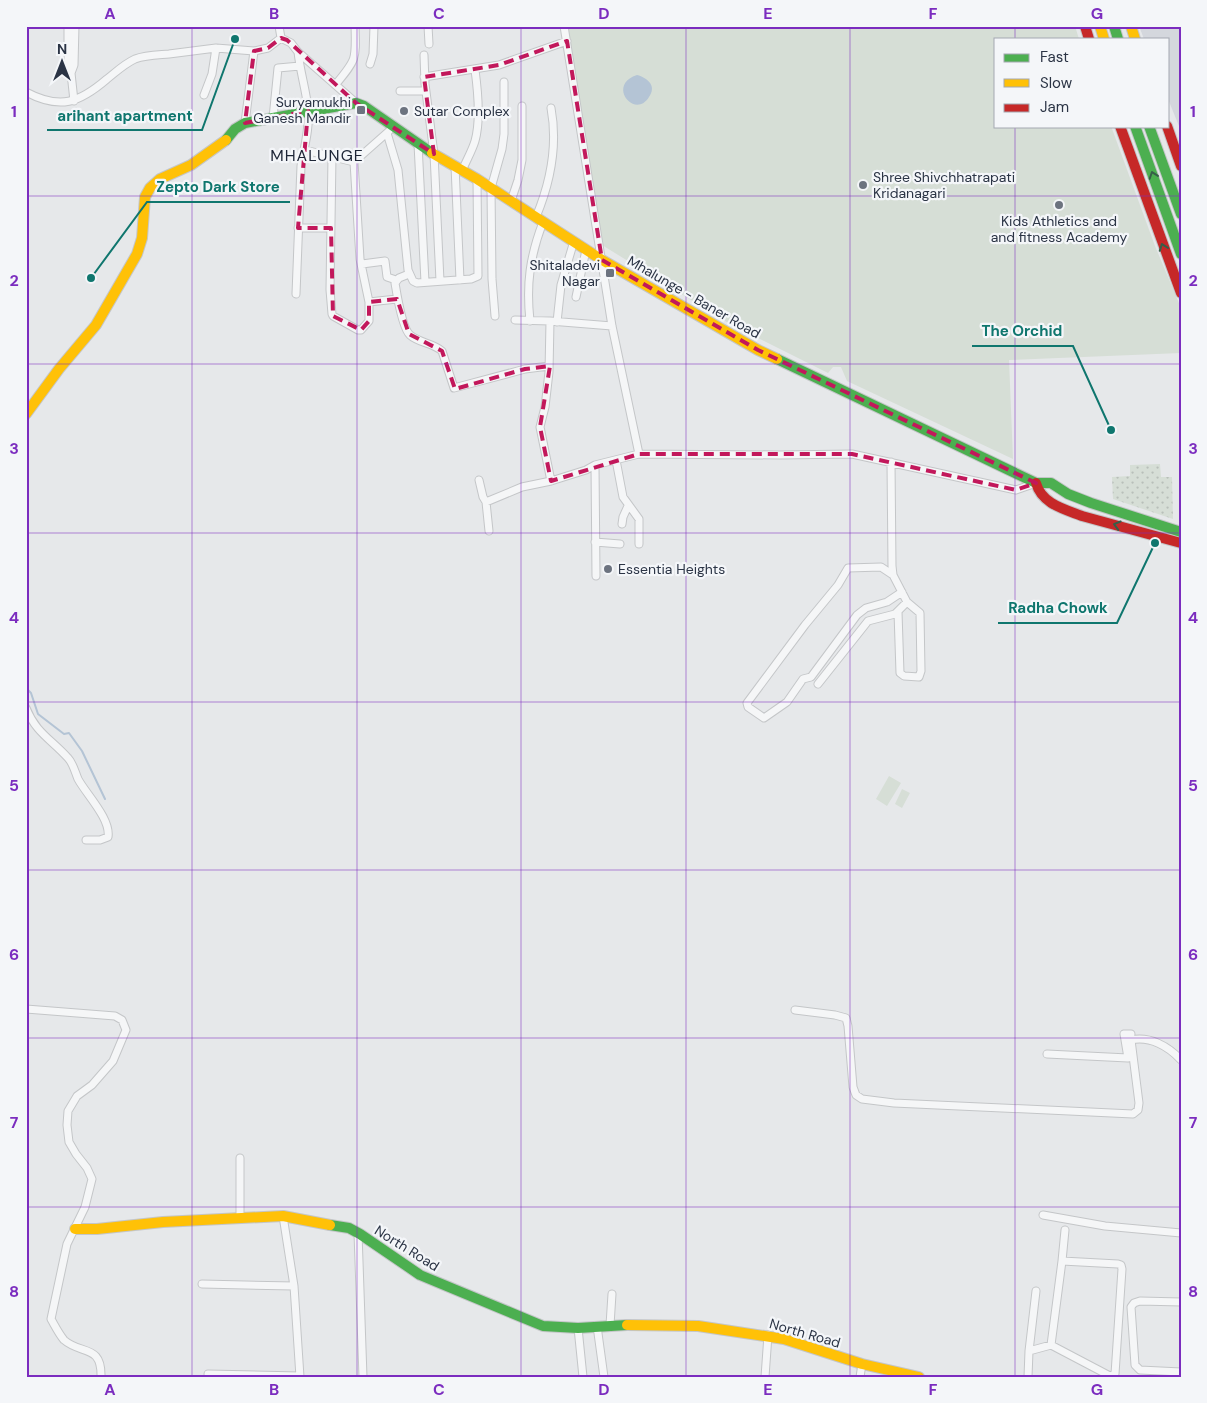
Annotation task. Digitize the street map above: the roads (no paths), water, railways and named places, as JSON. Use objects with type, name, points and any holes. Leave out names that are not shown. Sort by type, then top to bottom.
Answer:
[{"type":"main road","points":[[1085,26],[1089,38]]},
{"type":"main road","points":[[1100,26],[1104,38]]},
{"type":"main road","points":[[1114,26],[1118,38]]},
{"type":"main road","points":[[1131,26],[1135,38]]},
{"type":"main road","points":[[26,414],[59,369],[96,326],[137,254],[142,238],[145,197],[150,188],[160,179],[191,165],[214,150],[235,129],[245,123],[356,103]]},
{"type":"main road","name":"Mhalunge - Baner Road","points":[[356,103],[364,106],[390,130],[418,144],[477,179],[602,260],[758,350],[1036,483],[1051,483],[1068,494],[1091,503],[1181,532]]},
{"type":"main road","points":[[1121,128],[1181,293]]},
{"type":"main road","points":[[1136,128],[1181,254]]},
{"type":"main road","points":[[1150,128],[1181,214]]},
{"type":"main road","points":[[1167,128],[1181,166]]},
{"type":"main road","name":"Mhalunge - Baner Road","points":[[1036,483],[1041,495],[1045,499],[1082,516],[1181,544]]},
{"type":"main road","points":[[1144,533],[1147,521]]},
{"type":"main road","name":"North Road","points":[[75,1229],[86,1230],[165,1222],[283,1216],[349,1228],[420,1275],[543,1326],[578,1328],[610,1325],[698,1326],[768,1336],[809,1346],[862,1364],[919,1377]]},
{"type":"street","points":[[68,26],[68,65],[71,73],[74,101]]},
{"type":"street","points":[[71,73],[74,65],[75,26]]},
{"type":"street","points":[[279,26],[281,38]]},
{"type":"street","points":[[336,84],[350,67],[356,54],[355,26]]},
{"type":"street","points":[[370,64],[373,54],[374,26]]},
{"type":"street","points":[[428,26],[429,44]]},
{"type":"street","points":[[564,26],[612,326],[639,454]]},
{"type":"street","points":[[26,92],[46,100],[74,101],[81,99],[119,68],[135,59],[216,48],[254,51],[268,48],[281,38]]},
{"type":"street","points":[[281,38],[291,43],[298,52],[356,103]]},
{"type":"street","points":[[424,77],[499,65],[567,42]]},
{"type":"street","points":[[204,95],[212,74],[216,48]]},
{"type":"street","points":[[245,123],[254,51]]},
{"type":"street","points":[[296,294],[300,166],[305,150],[308,111],[298,52]]},
{"type":"street","points":[[424,56],[425,91],[434,154],[440,281]]},
{"type":"street","points":[[273,118],[278,68],[300,66]]},
{"type":"street","points":[[460,280],[458,168],[475,142],[478,99],[476,70]]},
{"type":"street","points":[[495,316],[492,279],[491,188],[502,149],[504,134],[504,82]]},
{"type":"street","points":[[400,91],[425,91]]},
{"type":"street","points":[[511,201],[522,160],[522,106]]},
{"type":"street","points":[[530,321],[528,297],[530,271],[551,169],[554,143],[554,124],[550,108]]},
{"type":"street","points":[[354,162],[390,130]]},
{"type":"street","points":[[390,130],[398,170],[409,274],[417,283],[476,278],[479,272],[477,179]]},
{"type":"street","points":[[418,144],[424,282]]},
{"type":"street","points":[[305,150],[354,162]]},
{"type":"street","points":[[332,156],[330,290],[332,314],[361,330],[369,324],[369,302],[362,264],[354,162]]},
{"type":"street","points":[[298,228],[331,228]]},
{"type":"street","points":[[551,481],[540,428],[545,407],[554,322],[561,285],[574,241]]},
{"type":"street","points":[[576,297],[586,250]]},
{"type":"street","points":[[362,264],[385,261],[387,277],[396,280],[409,274]]},
{"type":"street","points":[[396,280],[397,299],[409,334],[442,351],[452,386],[455,389],[525,368],[549,366]]},
{"type":"street","points":[[369,302],[397,299]]},
{"type":"street","points":[[515,320],[612,326]]},
{"type":"street","points":[[486,502],[522,488],[586,470],[595,465],[639,454],[852,454],[1016,490],[1036,483]]},
{"type":"street","points":[[616,460],[623,497],[639,519],[639,544]]},
{"type":"street","points":[[891,462],[893,575],[907,602],[917,609],[921,618],[921,671],[919,677],[904,676],[900,673],[898,612]]},
{"type":"street","points":[[595,465],[596,576]]},
{"type":"street","points":[[479,480],[486,502],[489,531]]},
{"type":"street","points":[[622,524],[628,506]]},
{"type":"street","points":[[595,542],[620,544]]},
{"type":"street","points":[[893,575],[881,567],[848,568],[838,585],[805,625],[747,703],[748,707],[764,718],[788,702],[803,679],[812,677],[857,615],[866,608],[887,602],[902,592]]},
{"type":"street","points":[[818,684],[868,621],[898,612],[907,602]]},
{"type":"street","points":[[26,708],[41,733],[70,759],[83,788],[97,805],[105,822],[108,836],[100,840],[86,840]]},
{"type":"street","points":[[26,1009],[115,1016],[122,1020],[126,1030],[113,1061],[92,1085],[77,1096],[68,1111],[69,1142],[87,1168],[92,1179],[85,1207],[67,1244],[51,1319],[63,1339],[87,1350],[99,1360],[101,1366],[100,1377]]},
{"type":"street","points":[[795,1010],[846,1018],[853,1086],[856,1095],[862,1099],[894,1103],[1133,1114],[1138,1110],[1139,1103],[1131,1040],[1141,1038],[1154,1040],[1181,1060]]},
{"type":"street","points":[[1047,1054],[1128,1058],[1124,1034],[1131,1034]]},
{"type":"street","points":[[240,1158],[240,1218]]},
{"type":"street","points":[[1043,1215],[1105,1226],[1181,1233]]},
{"type":"street","points":[[208,1374],[300,1376],[294,1286],[283,1216]]},
{"type":"street","points":[[1051,1345],[1065,1230]]},
{"type":"street","points":[[358,1233],[364,1377]]},
{"type":"street","points":[[1029,1351],[1051,1345],[1110,1376],[1115,1374],[1121,1265],[1062,1261]]},
{"type":"street","points":[[202,1284],[294,1286]]},
{"type":"street","points":[[1028,1377],[1036,1292]]},
{"type":"street","points":[[610,1325],[612,1294]]},
{"type":"street","points":[[1181,1302],[1140,1301],[1134,1303],[1131,1307],[1135,1365],[1137,1369],[1181,1372]]},
{"type":"street","points":[[597,1326],[604,1377]]},
{"type":"street","points":[[578,1328],[582,1377]]},
{"type":"street","points":[[765,1377],[768,1336]]},
{"type":"street","points":[[860,1377],[862,1364]]},
{"type":"water","points":[[637,75],[648,80],[652,89],[649,97],[643,103],[637,105],[631,103],[623,92],[628,80]]},
{"type":"waterway","points":[[26,688],[31,693],[38,714],[64,734],[69,733],[82,751],[105,799]]},
{"type":"place","name":"arihant apartment","points":[[235,39]]},
{"type":"place","name":"Suryamukhi Ganesh Mandir","points":[[361,110]]},
{"type":"place","name":"Sutar Complex","points":[[404,111]]},
{"type":"place","name":"Shree Shivchhatrapati Kridanagari","points":[[863,185]]},
{"type":"place","name":"Kids Athletics and and fitness Academy","points":[[1059,205]]},
{"type":"place","name":"Shitaladevi Nagar","points":[[610,273]]},
{"type":"place","name":"Zepto Dark Store","points":[[91,278]]},
{"type":"place","name":"The Orchid","points":[[1111,430]]},
{"type":"place","name":"Radha Chowk","points":[[1155,543]]},
{"type":"place","name":"Essentia Heights","points":[[608,569]]},
{"type":"district","name":"MHALUNGE","points":[[317,155]]}]
